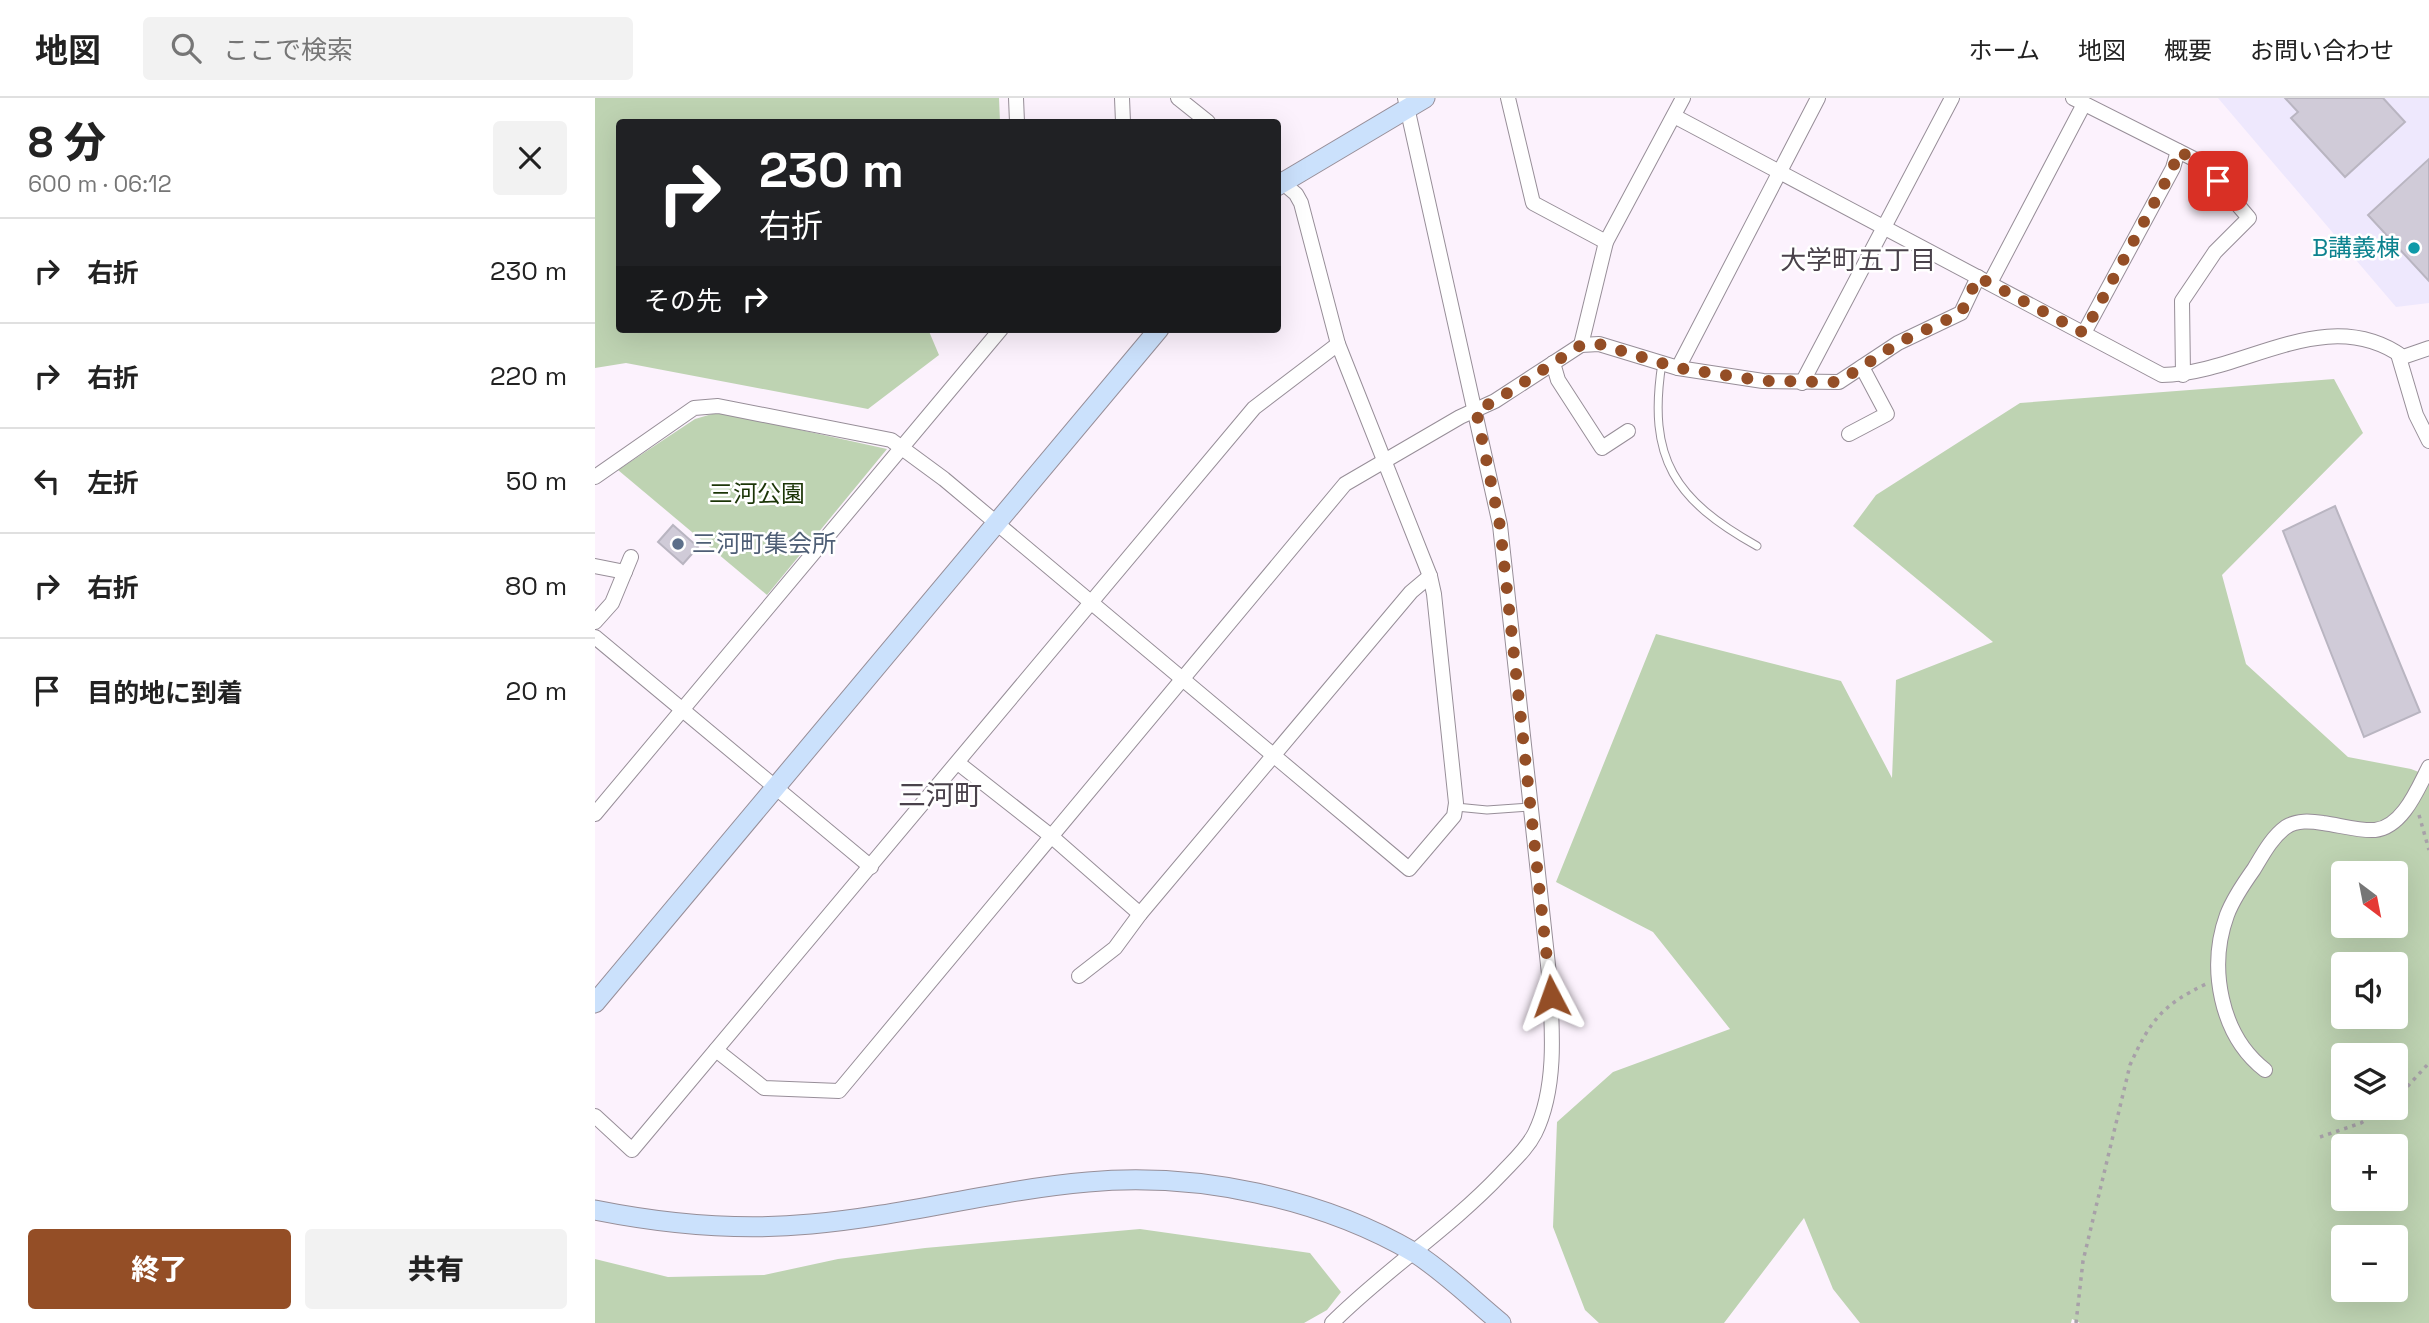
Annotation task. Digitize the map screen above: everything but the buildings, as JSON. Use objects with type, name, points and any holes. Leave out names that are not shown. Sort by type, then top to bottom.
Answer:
[{"type":"street","points":[[1016,98],[1017,119]]},
{"type":"street","points":[[1122,98],[1123,119]]},
{"type":"street","points":[[1178,98],[1204,119]]},
{"type":"street","points":[[1281,180],[1406,103],[1425,98]]},
{"type":"street","points":[[1508,98],[1533,203],[1606,242]]},
{"type":"street","points":[[1581,345],[1606,242],[1683,98]]},
{"type":"street","points":[[1678,368],[1818,98]]},
{"type":"street","points":[[1802,383],[1952,98]]},
{"type":"street","points":[[716,1050],[764,1088],[839,1091],[1345,484],[1476,410],[1581,345],[1599,344],[1663,361],[1678,368],[1763,381],[1839,382],[1898,343],[1961,313],[1984,280],[2079,101],[2202,163],[2249,218],[2215,252],[2182,301],[2183,375]]},
{"type":"street","points":[[1332,1323],[1354,1301],[1415,1254],[1484,1192],[1527,1147],[1543,1108],[1552,1019],[1500,526],[1406,103]]},
{"type":"street","points":[[1674,116],[2162,375],[2183,375],[2290,343],[2331,335],[2378,344],[2403,357],[2429,348]]},
{"type":"street","points":[[2084,333],[2173,168],[2178,151]]},
{"type":"street","points":[[595,477],[694,408],[717,406],[750,410],[891,440],[903,446],[1409,869],[1454,816],[1456,807],[1430,576],[1338,344],[1305,215],[1296,194],[1281,183]]},
{"type":"street","points":[[595,814],[998,333]]},
{"type":"street","points":[[595,1003],[1156,333]]},
{"type":"street","points":[[595,1116],[632,1150],[1254,408],[1338,344]]},
{"type":"street","points":[[2398,354],[2416,415],[2429,441]]},
{"type":"street","points":[[1553,363],[1558,380],[1602,448],[1629,431]]},
{"type":"street","points":[[1849,434],[1887,414],[1862,367]]},
{"type":"street","points":[[595,622],[612,603],[631,557]]},
{"type":"street","points":[[595,566],[625,572]]},
{"type":"street","points":[[1079,976],[1115,948],[1140,914],[1411,592],[1430,576]]},
{"type":"street","points":[[595,638],[777,786],[871,867]]},
{"type":"street","points":[[958,763],[1051,836],[1140,914]]},
{"type":"street","points":[[2265,1070],[2245,1051],[2234,1031],[2218,979],[2218,946],[2228,913],[2268,847],[2283,829],[2308,821],[2375,830],[2396,820],[2413,797],[2429,767]]},
{"type":"street","points":[[595,1210],[670,1222],[772,1227],[851,1220],[1090,1181],[1155,1180],[1218,1186],[1294,1203],[1330,1215],[1415,1254],[1501,1323]]},
{"type":"lane","points":[[1663,361],[1659,421],[1664,455],[1671,474],[1690,499],[1723,527],[1757,546]]},
{"type":"lane","points":[[1456,807],[1487,810],[1529,807]]},
{"type":"path","points":[[2413,797],[2429,850]]},
{"type":"path","points":[[2076,1323],[2083,1261],[2130,1065],[2160,1012],[2182,996],[2218,979]]},
{"type":"path","points":[[2408,1086],[2429,1063]]},
{"type":"path","points":[[2320,1137],[2365,1120]]},
{"type":"shaded area","points":[[2218,98],[2429,98],[2429,303],[2396,307]]},
{"type":"green space","points":[[595,98],[999,98],[1000,119],[616,119],[616,333],[930,333],[939,355],[868,409],[626,363],[595,368]]},
{"type":"green space","points":[[2334,379],[2363,433],[2222,575],[2246,664],[2348,757],[2411,769],[2429,776],[2429,1323],[2080,1323],[2072,1319],[2071,1323],[1860,1323],[1833,1289],[1804,1218],[1724,1323],[1599,1323],[1585,1310],[1553,1227],[1557,1122],[1613,1072],[1730,1029],[1653,932],[1556,882],[1656,634],[1841,681],[1892,778],[1896,680],[1993,642],[1853,526],[1876,495],[2020,403]]},
{"type":"green space","name":"三河公園","points":[[719,412],[887,449],[767,595],[618,470],[695,419]]},
{"type":"green space","points":[[1140,1229],[1310,1253],[1341,1292],[1327,1310],[1304,1323],[595,1323],[595,1259],[668,1277],[764,1275],[838,1259],[925,1248]]},
{"type":"place","name":"B講義棟","points":[[2414,248]]},
{"type":"place","name":"三河町集会所","points":[[678,544]]},
{"type":"district","name":"大学町五丁目","points":[[1858,260]]},
{"type":"district","name":"三河町","points":[[940,795]]},
{"type":"route","points":[[1551,996],[1500,526],[1476,410],[1495,401],[1581,345],[1599,344],[1663,361],[1678,368],[1763,381],[1839,382],[1898,343],[1961,313],[1978,277],[2084,333],[2173,168],[2178,151],[2202,163],[2218,181]]}]
